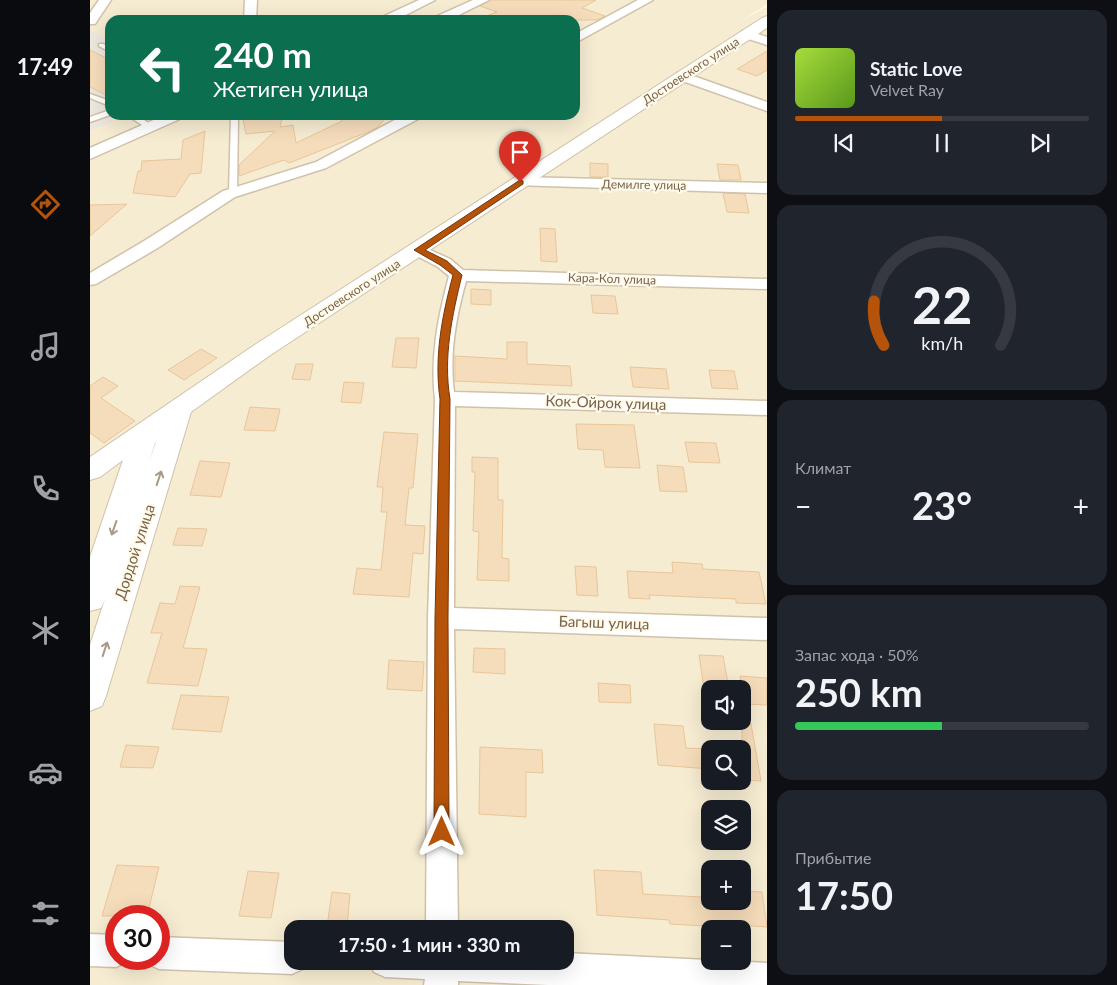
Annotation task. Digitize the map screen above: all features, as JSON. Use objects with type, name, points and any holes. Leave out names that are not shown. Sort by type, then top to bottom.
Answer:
[{"type":"street","points":[[91,21],[105,0]]},
{"type":"street","points":[[250,15],[251,0]]},
{"type":"street","points":[[397,15],[429,0]]},
{"type":"street","points":[[450,15],[483,0]]},
{"type":"street","points":[[580,36],[647,0]]},
{"type":"street","name":"Достоевского улица","points":[[90,470],[261,351],[767,22]]},
{"type":"street","points":[[746,34],[767,41]]},
{"type":"street","points":[[682,76],[767,107]]},
{"type":"street","points":[[90,154],[166,120]]},
{"type":"street","points":[[90,280],[150,245],[232,192],[321,165],[406,120]]},
{"type":"street","name":"Демилге улица","points":[[520,182],[767,188]]},
{"type":"street","points":[[419,250],[444,263],[458,275],[446,319],[441,375],[445,399],[441,618],[442,920]]},
{"type":"street","name":"Кара-Кол улица","points":[[458,275],[767,284]]},
{"type":"street","name":"Кок-Ойрок улица","points":[[445,399],[767,408]]},
{"type":"street","name":"Дордой улица","points":[[90,696],[180,407]]},
{"type":"street","points":[[145,431],[168,448]]},
{"type":"street","name":"Дордой улица","points":[[90,600],[131,480],[145,431]]},
{"type":"street","points":[[90,470],[110,466],[120,468],[131,480]]},
{"type":"street","name":"Багыш улица","points":[[441,618],[767,629]]},
{"type":"street","points":[[90,950],[105,951]]},
{"type":"street","points":[[170,953],[284,958]]},
{"type":"street","points":[[442,970],[767,979]]},
{"type":"lane","points":[[101,45],[105,47]]},
{"type":"lane","points":[[90,96],[105,102]]},
{"type":"lane","points":[[90,120],[105,114]]},
{"type":"lane","points":[[139,120],[151,127]]},
{"type":"lane","points":[[232,192],[234,120]]},
{"type":"shaded area","points":[[90,0],[767,0],[767,4],[741,21],[767,7],[767,985],[90,985]]},
{"type":"shaded area","points":[[90,30],[105,38],[105,120],[116,120],[90,131]]},
{"type":"building","points":[[491,0],[596,0],[582,8],[605,16],[597,20],[580,20],[580,15],[489,15],[497,12],[480,6]]},
{"type":"building","points":[[90,50],[105,58],[105,94],[90,87]]},
{"type":"building","points":[[767,51],[767,70],[757,76],[737,69]]},
{"type":"building","points":[[243,120],[282,120],[280,127],[293,125],[296,143],[341,120],[384,120],[378,127],[368,132],[289,163],[284,160],[239,176],[239,165],[275,131],[246,134]]},
{"type":"building","points":[[205,131],[201,173],[190,174],[175,197],[133,193],[138,171],[141,171],[142,161],[181,159],[183,140]]},
{"type":"building","points":[[590,163],[608,164],[608,177],[590,177]]},
{"type":"building","points":[[717,164],[738,165],[741,180],[720,180]]},
{"type":"building","points":[[723,193],[745,194],[749,213],[727,212]]},
{"type":"building","points":[[127,204],[90,236],[90,205]]},
{"type":"building","points":[[540,228],[555,229],[557,262],[541,261]]},
{"type":"building","points":[[471,289],[491,290],[491,305],[471,304]]},
{"type":"building","points":[[591,295],[615,296],[618,314],[593,313]]},
{"type":"building","points":[[396,338],[419,338],[416,368],[392,367]]},
{"type":"building","points":[[507,342],[527,342],[527,364],[570,366],[572,386],[455,381],[455,356],[507,359]]},
{"type":"building","points":[[201,349],[217,358],[184,380],[168,370]]},
{"type":"building","points":[[296,364],[313,364],[310,380],[292,379]]},
{"type":"building","points":[[630,367],[666,369],[669,389],[633,387]]},
{"type":"building","points":[[709,370],[734,371],[738,389],[712,388]]},
{"type":"building","points":[[103,377],[118,386],[101,398],[135,421],[104,443],[90,433],[90,386]]},
{"type":"building","points":[[344,382],[364,383],[361,403],[341,402]]},
{"type":"building","points":[[250,407],[280,409],[275,431],[244,430]]},
{"type":"building","points":[[576,424],[634,425],[640,468],[605,467],[603,450],[578,449]]},
{"type":"building","points":[[384,432],[418,434],[413,488],[409,488],[405,525],[425,526],[423,554],[413,553],[409,597],[353,594],[357,568],[381,570],[387,512],[381,512],[383,487],[377,487]]},
{"type":"building","points":[[685,442],[716,443],[720,463],[689,462]]},
{"type":"building","points":[[472,457],[498,458],[498,500],[503,500],[502,558],[509,559],[509,581],[477,580],[479,532],[473,531],[475,472],[472,472]]},
{"type":"building","points":[[200,461],[230,463],[221,497],[190,495]]},
{"type":"building","points":[[657,465],[683,467],[687,492],[660,491]]},
{"type":"building","points":[[178,528],[207,529],[202,546],[173,545]]},
{"type":"building","points":[[672,562],[702,564],[703,569],[759,572],[766,604],[736,603],[736,599],[649,595],[650,599],[629,598],[627,571],[673,573]]},
{"type":"building","points":[[575,566],[596,567],[598,596],[577,595]]},
{"type":"building","points":[[180,586],[200,587],[183,648],[207,649],[198,686],[147,683],[162,633],[151,633],[160,603],[175,604]]},
{"type":"building","points":[[474,648],[505,649],[505,674],[473,672]]},
{"type":"building","points":[[699,655],[723,656],[727,680],[703,680]]},
{"type":"building","points":[[389,660],[424,662],[422,691],[387,689]]},
{"type":"building","points":[[740,676],[767,678],[767,705],[751,704],[751,680],[741,680]]},
{"type":"building","points":[[598,683],[630,685],[631,703],[599,702]]},
{"type":"building","points":[[181,695],[229,697],[221,732],[172,729]]},
{"type":"building","points":[[654,724],[683,726],[686,748],[701,749],[701,768],[658,765]]},
{"type":"building","points":[[751,724],[761,781],[751,780],[751,740],[742,740],[742,730],[751,730]]},
{"type":"building","points":[[126,745],[159,747],[153,768],[120,767]]},
{"type":"building","points":[[480,747],[542,750],[543,773],[526,772],[526,817],[479,814]]},
{"type":"building","points":[[117,865],[159,867],[150,905],[105,905]]},
{"type":"building","points":[[594,870],[641,872],[643,894],[701,897],[701,910],[751,910],[751,891],[762,892],[767,927],[751,926],[751,920],[701,920],[701,926],[670,924],[669,920],[597,915]]},
{"type":"building","points":[[248,871],[279,873],[271,918],[239,916]]},
{"type":"building","points":[[332,892],[350,894],[348,920],[328,920]]},
{"type":"route","points":[[442,832],[441,618],[445,399],[441,375],[446,319],[458,275],[444,263],[419,250],[520,182]]}]
